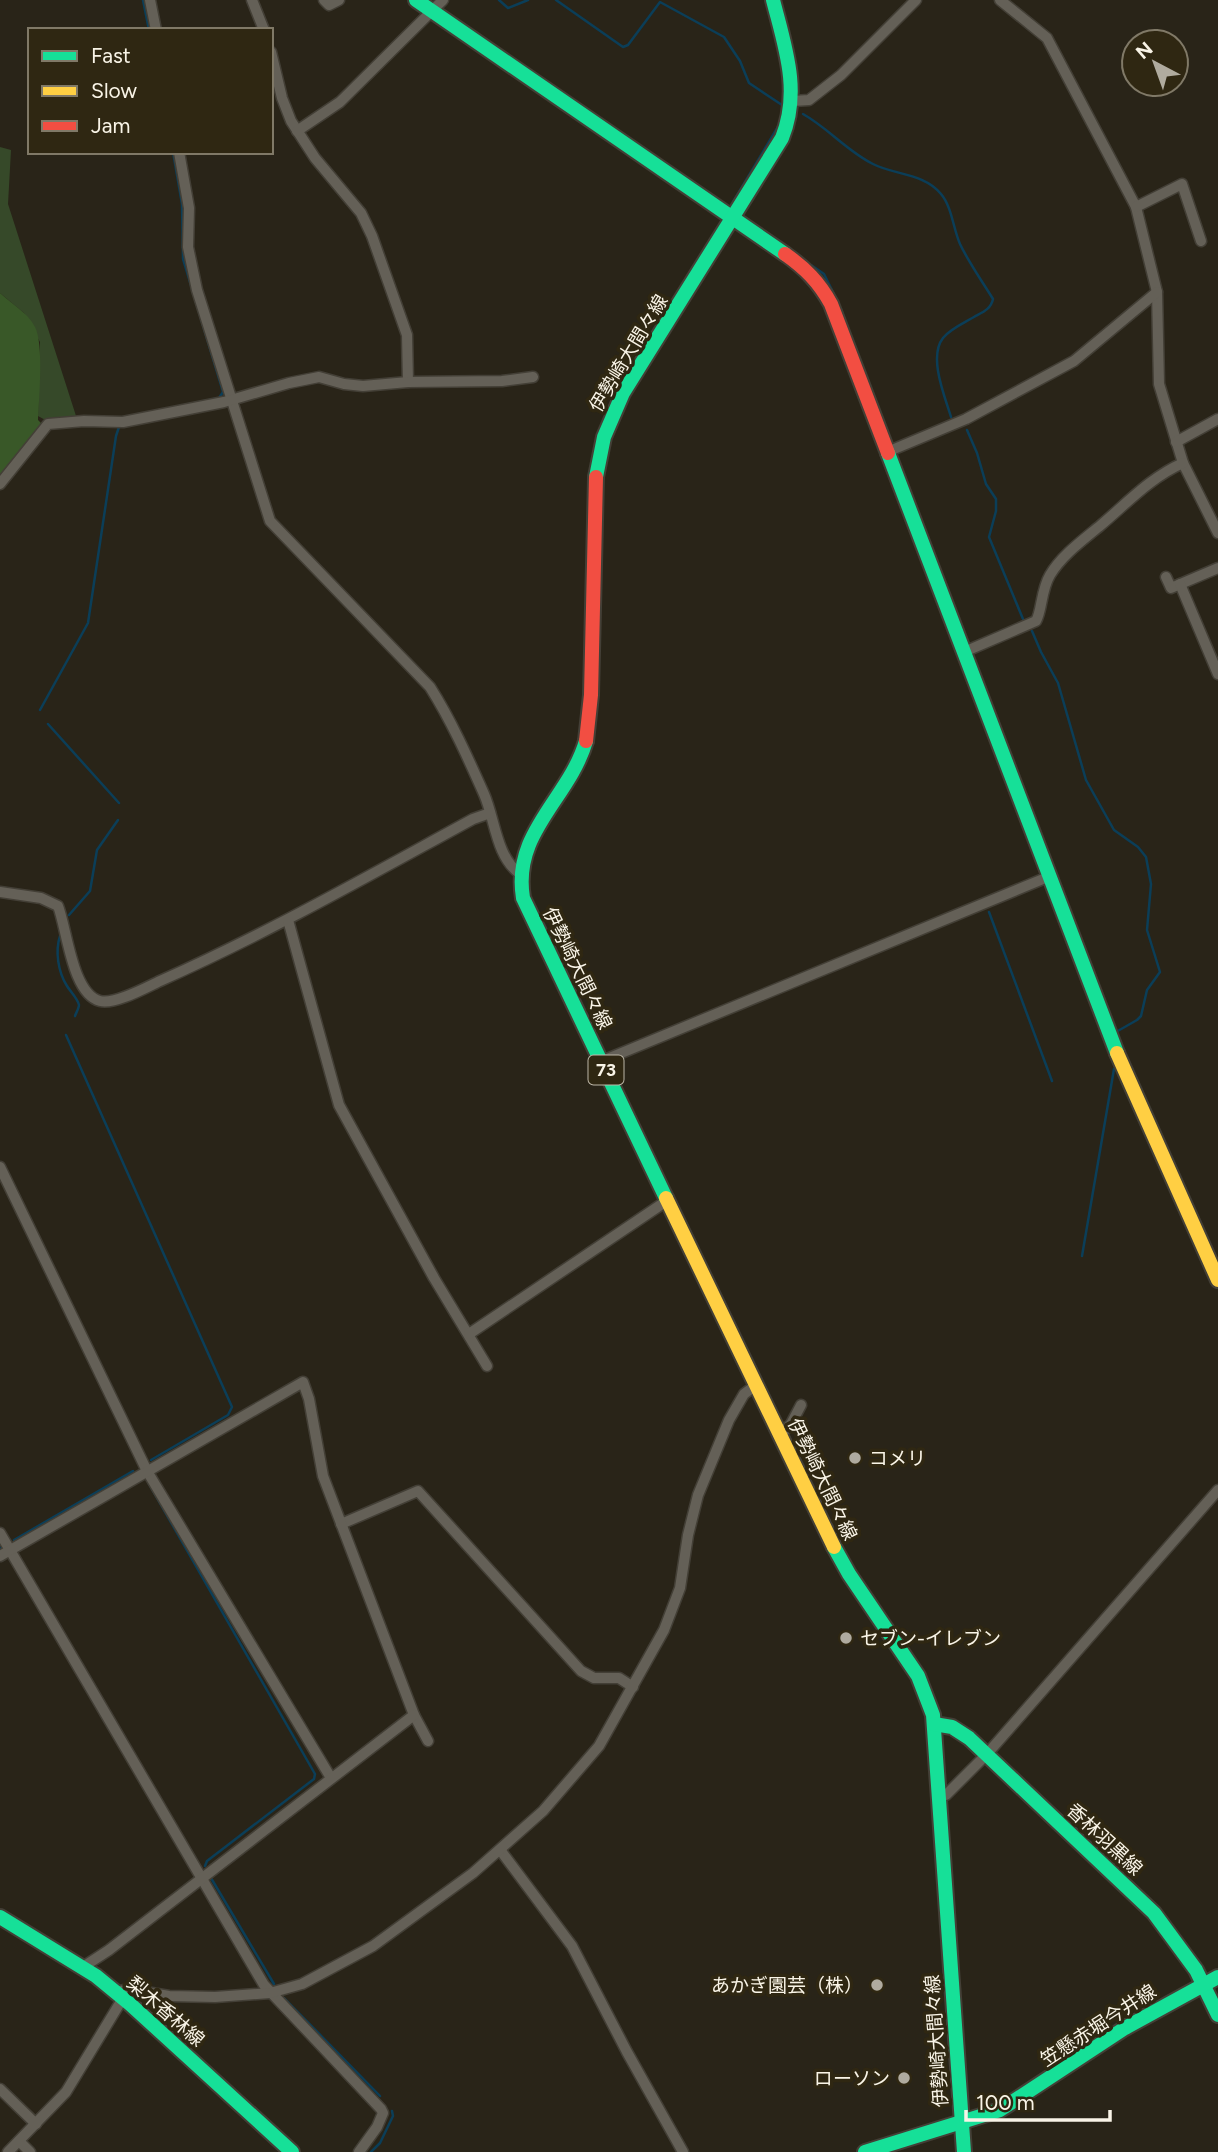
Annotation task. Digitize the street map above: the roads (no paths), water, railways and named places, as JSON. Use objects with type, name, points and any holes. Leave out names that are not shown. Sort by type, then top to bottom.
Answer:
[{"type":"main road","points":[[416,0],[800,265],[820,284],[831,304],[1108,1033],[1218,1280]]},
{"type":"main road","name":"伊勢崎大間々線","points":[[774,0],[789,66],[793,101],[786,129],[607,423],[600,443],[595,484],[590,689],[586,740],[577,761],[528,846],[519,873],[523,898],[831,1544],[918,1676],[929,1703],[934,1724],[937,1797],[964,2152]]},
{"type":"main road","name":"香林羽黒線","points":[[934,1724],[946,1724],[961,1731],[1154,1913],[1186,1955],[1218,2015]]},
{"type":"main road","name":"梨木香林線","points":[[0,1917],[83,1967],[119,1995],[292,2152]]},
{"type":"main road","name":"笠懸赤堀今井線","points":[[961,2124],[1014,2102],[1125,2028],[1218,1977]]},
{"type":"main road","points":[[865,2152],[961,2124]]},
{"type":"street","points":[[150,0],[156,28]]},
{"type":"street","points":[[252,0],[263,28]]},
{"type":"street","points":[[324,0],[329,5],[339,0]]},
{"type":"street","points":[[297,131],[340,102],[443,0]]},
{"type":"street","points":[[793,101],[809,100],[832,83],[916,0]]},
{"type":"street","points":[[1000,0],[1047,38],[1136,207],[1157,292],[1158,384],[1183,463],[1218,533]]},
{"type":"street","points":[[273,61],[282,99],[297,131],[367,224],[407,335],[408,382]]},
{"type":"street","points":[[179,154],[189,208],[188,247],[197,290],[270,521],[430,687],[470,765],[505,855],[512,868],[519,873]]},
{"type":"street","points":[[1136,207],[1182,184],[1201,241]]},
{"type":"street","points":[[887,452],[966,419],[1074,361],[1157,292]]},
{"type":"street","points":[[0,484],[48,424],[123,422],[232,400],[319,377],[363,386],[408,382],[502,381],[533,377]]},
{"type":"street","points":[[1176,442],[1218,419]]},
{"type":"street","points":[[964,652],[1036,621],[1042,591],[1056,566],[1147,485],[1183,463]]},
{"type":"street","points":[[1166,577],[1171,588],[1218,568]]},
{"type":"street","points":[[1180,584],[1218,674]]},
{"type":"street","points":[[0,892],[41,898],[58,906],[76,971],[89,993],[101,1001],[125,996],[288,920],[474,819],[490,813]]},
{"type":"street","points":[[602,1062],[1048,877]]},
{"type":"street","points":[[288,920],[339,1105],[434,1278],[487,1366]]},
{"type":"street","points":[[0,1167],[147,1471],[331,1778]]},
{"type":"street","points":[[469,1334],[668,1200]]},
{"type":"street","points":[[5,1553],[303,1382],[309,1399],[323,1476],[414,1715],[428,1741]]},
{"type":"street","points":[[8,2152],[66,2092],[119,1995],[128,1989],[169,1996],[215,1997],[270,1993],[310,1981],[373,1946],[501,1851],[554,1800],[595,1753],[664,1630],[676,1601],[693,1512],[719,1441],[744,1394],[756,1385]]},
{"type":"street","points":[[780,1435],[791,1424],[801,1405]]},
{"type":"street","points":[[937,1797],[946,1795],[987,1754],[1218,1490]]},
{"type":"street","points":[[341,1524],[418,1491],[581,1671],[594,1678],[619,1678],[633,1687]]},
{"type":"street","points":[[0,1533],[5,1553],[270,1993],[381,2109],[383,2113],[377,2127],[359,2152]]},
{"type":"street","points":[[83,1967],[109,1950],[414,1715]]},
{"type":"street","points":[[501,1851],[572,1946],[683,2152]]},
{"type":"street","points":[[0,2089],[36,2124]]},
{"type":"street","points":[[19,2141],[30,2152]]},
{"type":"waterway","points":[[143,0],[149,28]]},
{"type":"waterway","points":[[499,0],[508,8],[528,0]]},
{"type":"waterway","points":[[556,0],[623,47],[628,45],[660,2],[724,37],[740,61],[749,83],[782,105],[783,112],[779,125],[733,202]]},
{"type":"waterway","points":[[803,114],[873,164],[918,178],[934,187],[948,205],[960,244],[993,299],[986,310],[957,326],[943,338],[939,346],[937,366],[951,417]]},
{"type":"waterway","points":[[122,418],[219,398],[223,392],[183,259],[182,204],[173,154]]},
{"type":"waterway","points":[[811,265],[824,274],[834,294]]},
{"type":"waterway","points":[[841,309],[855,349]]},
{"type":"waterway","points":[[40,710],[88,623],[120,424]]},
{"type":"waterway","points":[[967,430],[986,484],[996,499],[996,511],[989,537],[1023,619]]},
{"type":"waterway","points":[[973,657],[1116,1032],[1141,1016],[1147,990],[1160,972],[1147,930],[1151,884],[1146,857],[1138,847],[1114,830],[1086,780],[1058,683],[1032,631]]},
{"type":"waterway","points":[[48,724],[119,803]]},
{"type":"waterway","points":[[69,915],[90,891],[97,850],[118,820]]},
{"type":"waterway","points":[[989,912],[1052,1081]]},
{"type":"waterway","points":[[60,936],[58,961],[61,974],[79,1006],[75,1016]]},
{"type":"waterway","points":[[66,1035],[232,1407],[228,1415],[151,1460]]},
{"type":"waterway","points":[[1082,1256],[1114,1069]]},
{"type":"waterway","points":[[1213,1252],[1218,1262]]},
{"type":"waterway","points":[[14,1540],[133,1471]]},
{"type":"waterway","points":[[149,1484],[315,1774],[314,1779],[207,1861],[205,1866]]},
{"type":"waterway","points":[[211,1878],[274,1984]]},
{"type":"waterway","points":[[284,1998],[380,2096]]},
{"type":"waterway","points":[[371,2152],[380,2143],[393,2116],[392,2111]]},
{"type":"place","name":"コメリ","points":[[855,1458]]},
{"type":"place","name":"セブン-イレブン","points":[[846,1638]]},
{"type":"place","name":"あかぎ園芸（株）","points":[[877,1985]]},
{"type":"place","name":"ローソン","points":[[904,2078]]}]
